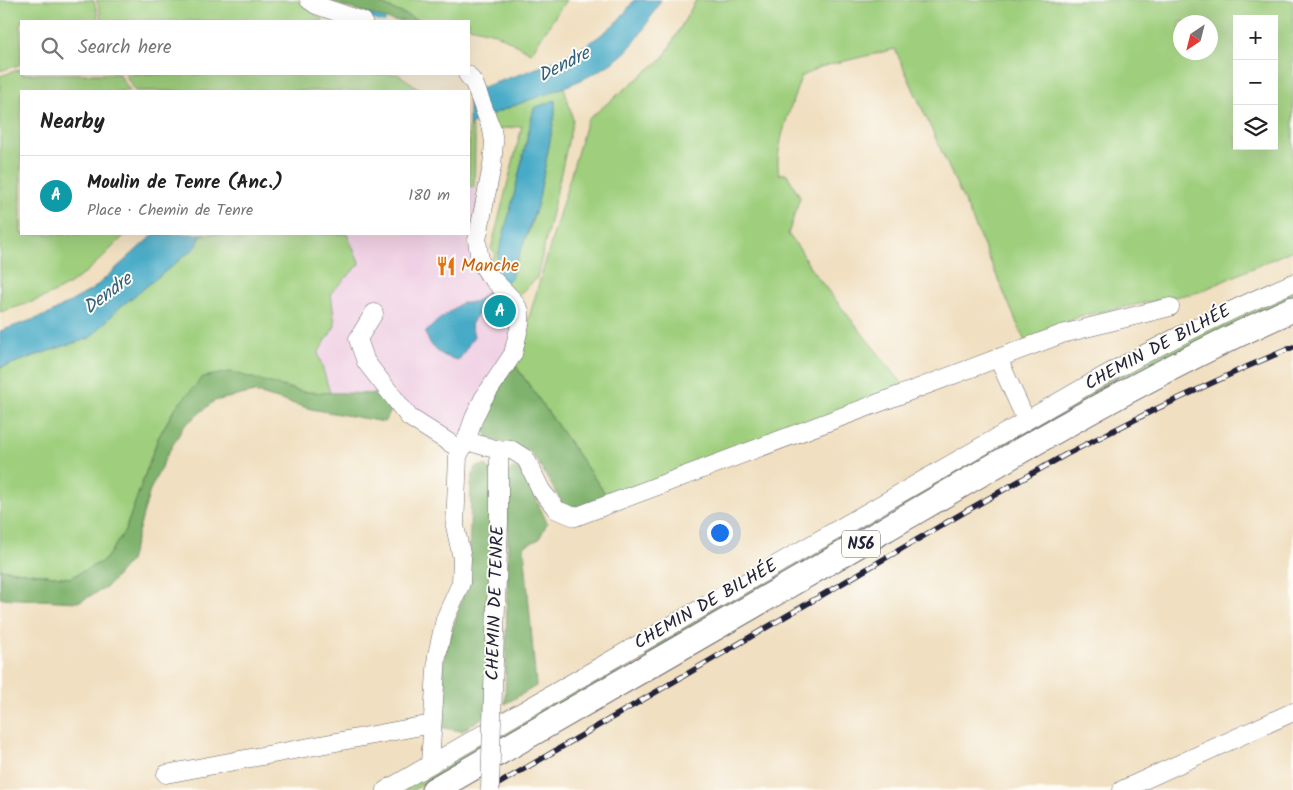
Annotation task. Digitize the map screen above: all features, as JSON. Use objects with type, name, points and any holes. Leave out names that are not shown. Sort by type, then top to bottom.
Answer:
[{"type":"highway","name":"N56","points":[[434,790],[1166,369],[1234,335],[1293,309]]},
{"type":"street","points":[[308,0],[316,5],[360,20]]},
{"type":"street","name":"CHEMIN DE TENRE","points":[[430,764],[437,655],[446,619],[461,584],[462,558],[455,526],[458,456],[483,399],[513,354],[519,333],[520,311],[489,275],[480,261],[477,240],[492,166],[494,142],[472,81]]},
{"type":"street","name":"CHEMIN DE BILHÉE","points":[[386,790],[1026,420],[1164,343],[1234,308],[1293,283]]},
{"type":"street","name":"CHEMIN DE BILHÉE","points":[[499,450],[512,450],[526,459],[541,490],[557,510],[574,517],[1062,334],[1170,306]]},
{"type":"street","points":[[374,313],[358,339],[366,362],[409,417],[464,445],[499,450]]},
{"type":"street","points":[[998,358],[1026,420]]},
{"type":"street","name":"CHEMIN DE TENRE","points":[[490,790],[499,522],[499,450]]},
{"type":"street","points":[[1122,790],[1293,712]]},
{"type":"street","points":[[166,774],[432,724]]},
{"type":"shaded area","points":[[470,186],[474,188],[480,199],[468,243],[476,265],[490,289],[512,314],[513,329],[506,354],[451,455],[392,410],[382,394],[330,393],[318,353],[335,326],[331,293],[360,264],[347,235],[470,235]]},
{"type":"green space","points":[[0,0],[93,0],[98,20],[20,20],[20,64],[0,71]]},
{"type":"green space","points":[[96,0],[297,0],[323,20],[101,20]]},
{"type":"green space","points":[[323,0],[372,0],[418,20],[390,20]]},
{"type":"green space","points":[[372,0],[566,0],[531,53],[495,33],[470,27],[470,20],[418,20]]},
{"type":"green space","points":[[696,0],[1293,0],[1293,250],[1199,292],[1080,316],[1026,344],[970,214],[895,49],[820,67],[801,77],[781,140],[778,164],[779,174],[787,174],[800,197],[788,234],[801,251],[810,268],[905,387],[609,499],[515,365],[587,120],[664,57]]},
{"type":"green space","points":[[20,69],[20,75],[120,75],[129,90],[20,90],[20,235],[125,235],[86,272],[63,288],[37,300],[0,312],[0,76]]},
{"type":"green space","points":[[126,75],[399,75],[420,89],[418,90],[134,90]]},
{"type":"green space","points":[[564,87],[573,120],[537,278],[513,300],[501,288],[529,231],[538,203],[555,114],[555,100],[534,108],[494,271],[490,263],[496,253],[491,249],[522,126],[492,130],[486,116]]},
{"type":"green space","points":[[470,126],[475,138],[474,188],[470,186]]},
{"type":"green space","points":[[347,235],[360,264],[331,293],[335,326],[318,353],[330,393],[303,392],[230,372],[175,408],[158,438],[125,531],[105,560],[70,578],[0,569],[0,368],[90,338],[119,308],[196,247],[201,236]]},
{"type":"green space","points":[[1293,287],[1293,297],[1140,371],[413,790],[395,790],[1134,364]]},
{"type":"green space","points":[[515,365],[609,499],[577,510],[564,506],[538,462],[529,451],[490,439],[482,429],[486,409]]},
{"type":"green space","points":[[230,372],[303,392],[382,394],[392,410],[384,422],[311,409],[254,392],[214,401],[184,426],[168,453],[150,490],[130,561],[106,588],[78,602],[0,598],[0,569],[70,578],[105,560],[125,531],[158,438],[175,408],[203,377]]},
{"type":"green space","points":[[486,465],[492,474],[486,715],[462,731],[443,728],[443,661],[469,575],[471,484],[475,467]]},
{"type":"green space","points":[[512,468],[524,472],[547,523],[539,539],[524,546],[536,686],[505,704],[508,544],[505,477]]},
{"type":"water","name":"Dendre","points":[[634,0],[661,0],[638,37],[621,56],[604,68],[567,86],[507,108],[470,126],[470,97],[480,88],[565,56],[604,33],[620,18]]},
{"type":"water","points":[[555,100],[555,114],[538,203],[511,278],[501,288],[498,299],[476,316],[471,325],[474,336],[459,360],[443,355],[434,348],[425,333],[461,303],[470,303],[477,300],[490,289],[491,278],[513,199],[534,108]]},
{"type":"water","name":"Dendre","points":[[153,235],[203,235],[196,247],[119,308],[90,338],[0,368],[0,331],[49,314],[93,289]]},
{"type":"waterway","points":[[367,16],[381,20]]},
{"type":"railway","points":[[488,790],[1065,455],[1154,410],[1293,347]]},
{"type":"place","name":"Manche","points":[[446,266]]},
{"type":"place","name":"Moulin de Tenre (Anc.)","points":[[500,311]]}]
